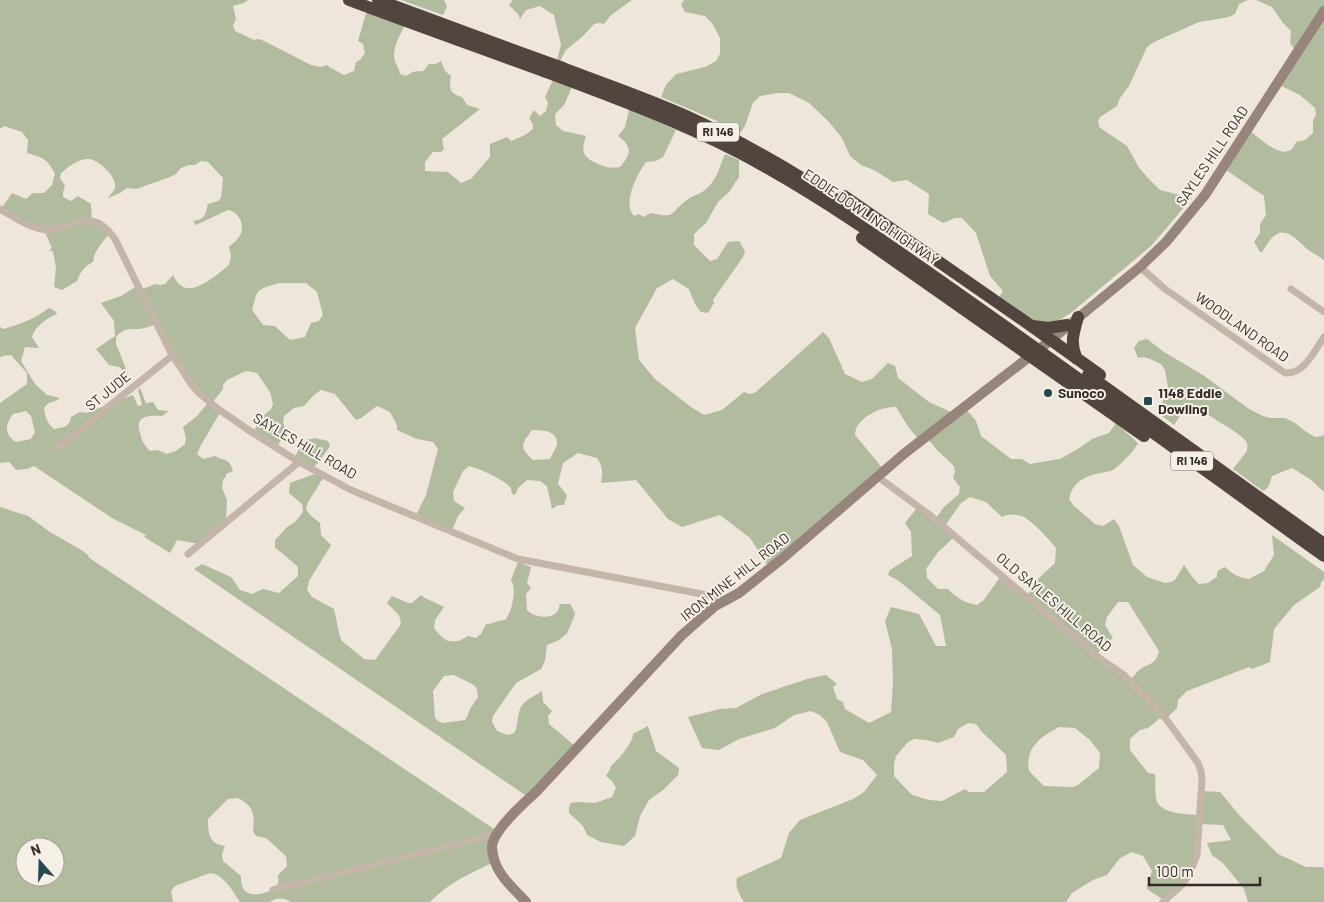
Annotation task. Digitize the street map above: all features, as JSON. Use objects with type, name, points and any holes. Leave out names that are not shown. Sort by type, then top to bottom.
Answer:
[{"type":"highway","name":"EDDIE DOWLING HIGHWAY","points":[[349,0],[417,20],[645,99],[686,116],[788,170],[832,197],[1025,331],[1324,544]]},
{"type":"highway","name":"EDDIE DOWLING HIGHWAY","points":[[378,0],[417,20]]},
{"type":"highway","points":[[417,20],[444,43],[696,139],[791,192],[841,223],[1324,565]]},
{"type":"highway","points":[[1025,331],[1072,321],[1073,349],[1067,361]]},
{"type":"highway","points":[[1025,331],[1051,340],[1067,361],[1324,535]]},
{"type":"highway","name":"EDDIE DOWLING HIGHWAY","points":[[1067,361],[1324,556]]},
{"type":"street","name":"SAYLES HILL ROAD","points":[[1030,356],[1140,267],[1166,242],[1204,195],[1324,10]]},
{"type":"street","name":"SAYLES HILL ROAD","points":[[0,209],[36,228],[48,230],[87,220],[104,225],[115,238],[173,355],[191,384],[207,401],[299,462],[351,490],[518,560],[725,600]]},
{"type":"street","name":"WOODLAND ROAD","points":[[1140,267],[1165,288],[1285,372],[1298,371],[1324,336]]},
{"type":"street","points":[[1292,289],[1324,312]]},
{"type":"street","name":"ST JUDE","points":[[58,447],[173,355]]},
{"type":"street","name":"IRON MINE HILL ROAD","points":[[526,902],[505,878],[494,860],[492,845],[512,816],[681,636],[715,606],[760,577],[912,448],[1030,356]]},
{"type":"street","points":[[188,554],[299,462]]},
{"type":"street","name":"OLD SAYLES HILL ROAD","points":[[878,477],[931,516],[1099,658],[1124,675],[1166,719],[1198,763],[1202,779],[1196,855],[1189,875],[1182,885],[1163,902]]},
{"type":"street","points":[[273,890],[498,834]]},
{"type":"green space","points":[[0,0],[248,0],[233,6],[236,19],[233,25],[235,31],[254,40],[264,41],[311,65],[320,67],[328,65],[344,75],[354,71],[356,62],[365,53],[363,44],[358,41],[367,10],[405,25],[394,53],[395,62],[400,74],[406,76],[416,71],[423,71],[429,64],[436,64],[441,61],[445,71],[451,76],[450,87],[452,92],[462,97],[467,105],[480,109],[442,139],[444,149],[441,152],[433,152],[425,162],[425,171],[448,172],[461,183],[471,179],[490,157],[490,144],[507,137],[511,141],[533,129],[529,118],[534,110],[540,116],[546,111],[548,103],[545,97],[553,80],[572,87],[564,105],[555,114],[556,125],[563,131],[586,136],[583,145],[585,156],[605,167],[620,167],[628,154],[628,147],[618,136],[625,127],[629,110],[631,109],[676,130],[663,157],[656,161],[646,162],[639,174],[630,197],[631,211],[634,216],[639,214],[643,217],[651,213],[672,214],[687,200],[703,192],[710,185],[716,177],[725,154],[739,160],[739,177],[729,192],[718,202],[706,223],[694,234],[694,245],[710,261],[717,259],[728,242],[739,241],[745,251],[743,257],[713,300],[714,303],[708,313],[701,312],[695,304],[689,289],[673,279],[657,288],[635,328],[639,360],[655,379],[691,407],[704,415],[722,410],[744,392],[750,394],[756,392],[823,332],[829,338],[845,374],[862,382],[872,379],[888,363],[895,366],[898,378],[929,402],[953,413],[966,409],[976,421],[981,436],[1011,459],[1022,459],[1030,464],[1060,459],[1092,439],[1109,433],[1116,423],[1138,443],[1126,459],[1111,471],[1089,476],[1076,484],[1069,499],[1073,505],[1095,524],[1103,526],[1114,519],[1119,526],[1133,565],[1147,577],[1165,583],[1171,582],[1175,580],[1184,565],[1199,584],[1208,583],[1217,577],[1219,570],[1225,567],[1242,578],[1249,579],[1264,571],[1274,555],[1272,535],[1324,572],[1324,579],[1320,587],[1294,605],[1274,629],[1270,662],[1252,669],[1249,667],[1187,691],[1178,700],[1177,708],[1165,720],[1160,718],[1148,728],[1140,730],[1130,739],[1130,750],[1148,773],[1155,774],[1156,799],[1164,809],[1175,813],[1198,815],[1201,791],[1220,792],[1240,816],[1278,854],[1306,867],[1323,867],[1324,902],[1248,902],[1244,889],[1223,863],[1212,855],[1207,843],[1231,840],[1223,825],[1199,824],[1191,871],[1165,901],[1147,889],[1152,871],[1143,856],[1132,852],[1120,858],[1107,875],[1093,880],[1072,893],[1066,902],[744,902],[737,887],[737,878],[781,858],[789,833],[800,820],[853,799],[864,792],[877,775],[863,760],[840,752],[827,722],[820,715],[811,711],[794,715],[775,728],[739,739],[719,750],[702,748],[688,717],[720,709],[736,708],[762,694],[807,679],[826,675],[837,684],[833,687],[837,699],[843,702],[845,709],[869,723],[891,712],[893,684],[892,649],[885,621],[891,607],[919,614],[936,646],[946,646],[940,615],[899,581],[888,575],[890,570],[912,556],[911,532],[905,523],[917,508],[935,520],[943,508],[959,494],[960,487],[953,478],[954,466],[927,438],[920,441],[896,407],[874,412],[860,423],[856,428],[855,435],[884,470],[769,567],[750,538],[720,515],[682,527],[668,519],[636,480],[601,483],[602,470],[597,458],[578,453],[563,463],[558,484],[567,495],[564,505],[558,505],[552,509],[547,486],[540,481],[527,480],[518,488],[515,495],[512,494],[510,487],[503,481],[469,466],[463,471],[453,492],[454,501],[465,508],[458,516],[451,533],[416,515],[426,495],[438,449],[433,442],[417,439],[397,430],[397,425],[390,412],[377,406],[356,420],[335,394],[321,390],[304,406],[294,408],[284,416],[283,422],[286,431],[277,447],[253,432],[273,404],[270,392],[257,373],[246,371],[227,380],[223,385],[223,389],[212,403],[221,411],[197,454],[203,459],[215,456],[228,462],[233,471],[226,474],[223,480],[222,488],[227,500],[226,521],[199,544],[177,540],[170,553],[144,537],[146,535],[112,518],[34,466],[16,470],[9,462],[0,463],[0,403],[27,384],[27,373],[11,355],[0,358],[0,327],[4,329],[22,323],[49,308],[57,314],[45,320],[36,329],[32,337],[39,348],[25,347],[21,361],[35,384],[47,395],[60,398],[48,403],[44,408],[47,420],[54,429],[66,426],[71,417],[80,412],[86,413],[133,395],[138,406],[142,405],[138,390],[140,388],[146,403],[153,402],[158,410],[169,411],[162,416],[148,416],[141,419],[139,427],[146,447],[150,451],[158,450],[167,454],[176,451],[185,444],[186,438],[183,427],[197,416],[207,404],[157,324],[140,329],[126,330],[116,337],[116,344],[129,376],[119,367],[109,365],[96,349],[115,336],[114,321],[101,303],[121,296],[138,285],[142,289],[156,284],[165,284],[173,275],[178,283],[187,288],[197,287],[209,280],[229,265],[231,255],[229,247],[242,231],[240,219],[235,213],[228,210],[196,225],[193,221],[204,216],[208,204],[221,198],[223,178],[208,162],[201,161],[195,165],[189,165],[181,168],[170,177],[136,189],[127,188],[108,198],[115,188],[110,174],[97,162],[88,159],[81,160],[61,173],[60,178],[65,186],[63,197],[71,201],[78,196],[91,204],[92,221],[109,234],[97,251],[93,262],[83,270],[77,281],[62,290],[54,287],[56,268],[53,251],[49,251],[52,248],[45,232],[1,209],[12,193],[26,199],[33,193],[44,193],[52,185],[55,174],[44,159],[27,153],[28,140],[22,132],[4,126],[0,129]],"holes":[[[279,283],[306,283],[317,292],[323,315],[319,321],[311,323],[305,337],[290,340],[275,326],[263,325],[252,310],[257,293],[262,289]],[[26,411],[31,416],[35,432],[31,439],[16,442],[12,439],[7,429],[13,414]],[[532,430],[544,431],[552,433],[557,439],[557,444],[550,459],[533,460],[525,452],[523,446]],[[970,497],[986,502],[1002,517],[1019,515],[1034,525],[1056,548],[1055,563],[1038,579],[1036,585],[1027,595],[1000,577],[984,600],[977,605],[969,603],[948,589],[938,589],[927,578],[926,569],[938,552],[953,538],[944,527],[961,503]],[[1118,602],[1128,602],[1159,651],[1158,656],[1151,664],[1141,668],[1129,681],[1097,654],[1113,638],[1105,625],[1107,617]],[[968,723],[976,724],[1006,755],[1007,772],[984,792],[969,792],[965,789],[942,801],[929,800],[912,795],[894,776],[896,756],[908,742],[914,739],[938,743],[954,737],[958,729]],[[1059,727],[1075,728],[1090,740],[1100,753],[1099,768],[1073,787],[1044,786],[1029,771],[1028,763],[1035,744]]]},
{"type":"green space","points":[[401,0],[444,0],[447,6],[443,15]]},
{"type":"green space","points":[[513,0],[632,0],[610,16],[604,24],[594,24],[566,50],[560,61],[557,60],[561,45],[554,15],[540,6],[526,10],[520,19],[518,14],[509,5]]},
{"type":"green space","points":[[684,0],[1248,0],[1239,4],[1235,14],[1229,17],[1199,22],[1147,47],[1129,86],[1120,98],[1117,106],[1100,117],[1098,121],[1099,127],[1127,146],[1138,166],[1160,190],[1192,198],[1151,246],[1072,312],[1050,324],[1030,321],[998,299],[1003,291],[990,276],[976,233],[962,218],[955,218],[943,223],[928,214],[929,194],[907,180],[893,182],[874,170],[861,165],[850,156],[842,138],[829,122],[809,103],[789,93],[760,96],[753,103],[741,132],[661,97],[666,85],[676,74],[705,67],[716,61],[720,54],[720,38],[712,23],[705,16],[685,12],[681,5]]},
{"type":"green space","points":[[1256,0],[1324,0],[1324,260],[1307,249],[1294,237],[1285,233],[1275,235],[1260,252],[1254,242],[1260,233],[1260,224],[1266,215],[1264,196],[1226,170],[1250,131],[1276,150],[1282,151],[1292,149],[1296,142],[1305,140],[1313,133],[1313,120],[1316,115],[1315,108],[1300,95],[1279,85],[1295,50],[1290,43],[1291,31],[1272,7]]},
{"type":"green space","points":[[1147,339],[1164,352],[1203,375],[1249,409],[1270,418],[1285,418],[1315,437],[1324,434],[1324,492],[1310,479],[1292,468],[1272,476],[1268,487],[1263,491],[1233,469],[1247,451],[1247,443],[1240,436],[1197,406],[1187,408],[1174,425],[1158,413],[1157,410],[1167,395],[1168,387],[1165,370],[1161,364],[1150,359],[1138,358],[1134,348],[1139,341]]},
{"type":"green space","points":[[315,438],[328,441],[330,446],[312,468],[295,457],[303,441]]},
{"type":"green space","points":[[320,472],[324,478],[307,504],[306,509],[320,523],[321,535],[331,545],[309,581],[307,590],[312,597],[334,609],[342,641],[364,659],[375,660],[401,624],[399,615],[387,603],[392,596],[412,603],[421,595],[444,607],[435,620],[434,628],[441,637],[453,642],[468,636],[476,638],[481,634],[486,624],[505,620],[512,606],[514,589],[511,580],[518,562],[531,567],[527,583],[531,588],[526,594],[527,610],[533,614],[546,617],[558,611],[560,604],[570,604],[575,613],[567,633],[559,640],[547,645],[545,661],[541,669],[516,683],[493,716],[492,722],[497,731],[507,735],[514,733],[522,705],[542,691],[543,702],[552,711],[548,716],[549,724],[575,746],[528,797],[194,569],[202,564],[231,577],[240,590],[252,594],[263,589],[279,593],[298,576],[298,567],[275,548],[275,540],[303,512],[302,504],[289,493],[290,483]],"holes":[[[454,675],[474,685],[477,689],[478,697],[465,720],[443,723],[435,718],[433,691],[444,676]]]},
{"type":"green space","points":[[0,507],[28,516],[50,532],[83,551],[88,557],[497,831],[494,862],[452,884],[430,902],[291,902],[275,899],[270,902],[240,902],[224,880],[210,873],[175,886],[171,891],[173,902],[0,902]],"holes":[[[238,798],[247,805],[253,815],[253,831],[256,836],[266,838],[286,856],[287,866],[278,875],[276,887],[261,894],[246,892],[242,885],[241,876],[223,861],[222,854],[225,846],[216,843],[210,837],[208,829],[208,819],[228,799]]]},
{"type":"green space","points":[[648,726],[656,751],[679,768],[678,775],[663,790],[649,800],[640,816],[635,836],[624,846],[601,842],[587,835],[583,826],[569,813],[569,807],[571,803],[595,803],[612,797],[616,788],[606,776],[611,766],[628,746],[633,734]]},
{"type":"place","name":"Sunoco","points":[[1048,393]]},
{"type":"place","name":"1148 Eddie Dowling","points":[[1148,401]]}]
